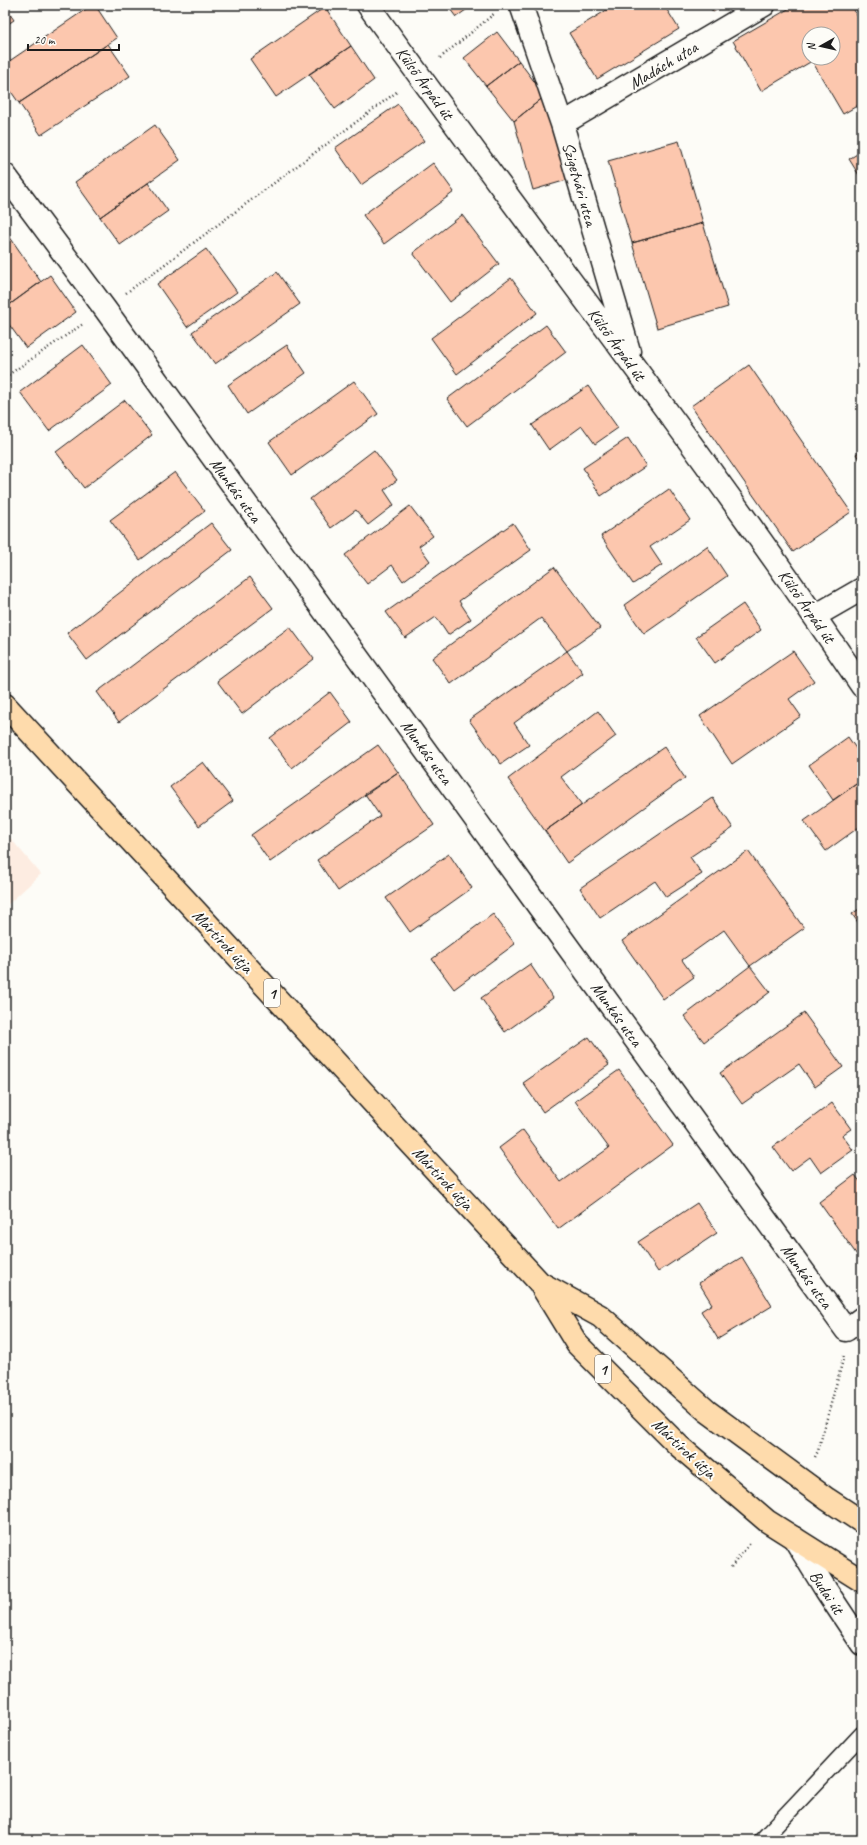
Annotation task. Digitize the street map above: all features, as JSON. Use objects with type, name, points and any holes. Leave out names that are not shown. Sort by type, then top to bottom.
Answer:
[{"type":"main road","name":"Mártírok útja","points":[[5,705],[539,1282],[577,1344],[674,1441],[767,1521],[862,1581]]},
{"type":"main road","name":"Mártírok útja","points":[[539,1282],[600,1316],[707,1411],[827,1499],[862,1522]]},
{"type":"street","name":"Külső Árpád út","points":[[368,5],[634,366],[815,616],[862,686]]},
{"type":"street","name":"Szigetvári utca","points":[[521,5],[562,124],[634,366]]},
{"type":"street","name":"Madách utca","points":[[562,124],[764,5]]},
{"type":"street","name":"Munkás utca","points":[[5,175],[854,1324]]},
{"type":"street","points":[[815,616],[862,589]]},
{"type":"street","name":"Budai út","points":[[794,1538],[862,1644]]},
{"type":"lane","points":[[762,1840],[862,1734]]},
{"type":"path","points":[[5,377],[105,309],[419,76],[498,10]]},
{"type":"path","points":[[818,1451],[854,1324]]},
{"type":"shaded area","points":[[5,832],[41,874],[5,907]]},
{"type":"building","points":[[92,5],[95,5],[117,38],[19,103],[5,83],[5,64]]},
{"type":"building","points":[[447,5],[473,5],[456,17]]},
{"type":"building","points":[[615,5],[664,5],[679,29],[597,79],[569,33]]},
{"type":"building","points":[[709,5],[726,5],[713,12]]},
{"type":"building","points":[[795,5],[851,5],[862,24],[862,103],[843,114],[815,66],[841,66],[841,26],[801,26],[801,66],[804,66],[761,91],[733,41]]},
{"type":"building","points":[[5,7],[14,20],[5,26]]},
{"type":"building","points":[[325,7],[351,46],[276,97],[250,59]]},
{"type":"building","points":[[497,32],[519,61],[486,86],[464,58]]},
{"type":"building","points":[[108,44],[130,76],[41,135],[19,103]]},
{"type":"building","points":[[351,46],[374,80],[335,109],[309,74]]},
{"type":"building","points":[[519,61],[545,96],[514,121],[486,86]]},
{"type":"building","points":[[545,96],[567,180],[533,190],[514,121]]},
{"type":"building","points":[[398,104],[424,141],[361,185],[335,148]]},
{"type":"building","points":[[155,125],[180,160],[100,217],[75,182]]},
{"type":"building","points":[[679,141],[703,223],[632,243],[608,161]]},
{"type":"building","points":[[862,151],[862,180],[849,159]]},
{"type":"building","points":[[433,163],[454,192],[384,244],[363,215]]},
{"type":"building","points":[[148,183],[168,211],[120,245],[100,217]]},
{"type":"building","points":[[462,215],[499,264],[450,302],[413,253]]},
{"type":"building","points":[[703,223],[728,307],[657,328],[632,243]]},
{"type":"building","points":[[5,230],[41,282],[5,308]]},
{"type":"building","points":[[206,249],[237,292],[187,327],[157,284]]},
{"type":"building","points":[[277,272],[300,304],[215,364],[192,332]]},
{"type":"building","points":[[50,275],[76,312],[26,348],[5,319],[5,308]]},
{"type":"building","points":[[511,278],[537,313],[457,374],[431,338]]},
{"type":"building","points":[[546,325],[566,352],[467,426],[447,399]]},
{"type":"building","points":[[83,345],[112,385],[49,431],[20,392]]},
{"type":"building","points":[[287,345],[306,373],[247,414],[228,385]]},
{"type":"building","points":[[749,365],[851,512],[793,552],[691,406]]},
{"type":"building","points":[[354,381],[378,414],[292,475],[269,442]]},
{"type":"building","points":[[588,386],[618,428],[595,444],[582,426],[549,450],[532,425]]},
{"type":"building","points":[[125,400],[152,435],[84,488],[56,452]]},
{"type":"building","points":[[628,438],[646,466],[601,496],[583,468]]},
{"type":"building","points":[[374,450],[397,480],[384,490],[394,505],[368,525],[356,510],[331,528],[310,499]]},
{"type":"building","points":[[862,450],[862,464],[856,454]]},
{"type":"building","points":[[175,472],[205,511],[140,560],[110,520]]},
{"type":"building","points":[[669,489],[690,520],[650,547],[662,565],[633,584],[601,536]]},
{"type":"building","points":[[410,506],[433,536],[419,546],[430,561],[403,581],[392,565],[367,584],[345,555]]},
{"type":"building","points":[[211,523],[232,550],[87,660],[67,633]]},
{"type":"building","points":[[513,523],[531,550],[459,601],[471,619],[448,635],[436,617],[405,638],[386,612]]},
{"type":"building","points":[[707,546],[727,576],[644,634],[624,605]]},
{"type":"building","points":[[554,567],[600,628],[567,651],[541,618],[451,684],[432,658]]},
{"type":"building","points":[[250,577],[273,608],[119,722],[97,692]]},
{"type":"building","points":[[743,604],[761,630],[715,663],[696,637]]},
{"type":"building","points":[[290,627],[314,659],[242,714],[217,681]]},
{"type":"building","points":[[567,651],[583,673],[514,723],[529,745],[501,764],[469,720]]},
{"type":"building","points":[[793,651],[814,681],[789,699],[801,716],[732,764],[700,716]]},
{"type":"building","points":[[330,692],[352,722],[292,768],[270,738]]},
{"type":"building","points":[[598,711],[616,736],[561,777],[582,805],[545,831],[508,779]]},
{"type":"building","points":[[848,737],[862,757],[862,780],[833,800],[809,765]]},
{"type":"building","points":[[378,745],[398,772],[270,862],[251,835]]},
{"type":"building","points":[[664,747],[685,778],[567,863],[545,831]]},
{"type":"building","points":[[203,762],[233,801],[199,826],[170,787]]},
{"type":"building","points":[[398,772],[434,825],[338,891],[317,860],[380,816],[365,794]]},
{"type":"building","points":[[862,780],[862,825],[826,851],[804,821]]},
{"type":"building","points":[[713,798],[733,828],[690,857],[702,874],[666,897],[655,881],[600,918],[580,888]]},
{"type":"building","points":[[748,851],[804,928],[750,966],[724,930],[682,960],[694,977],[663,999],[622,941]]},
{"type":"building","points":[[449,854],[472,888],[410,932],[386,898]]},
{"type":"building","points":[[862,907],[862,928],[852,914]]},
{"type":"building","points":[[493,914],[515,944],[454,989],[432,959]]},
{"type":"building","points":[[530,964],[553,998],[505,1032],[481,998]]},
{"type":"building","points":[[750,966],[770,992],[704,1042],[684,1016]]},
{"type":"building","points":[[804,1013],[843,1067],[815,1087],[799,1064],[742,1104],[720,1073]]},
{"type":"building","points":[[589,1037],[609,1065],[543,1112],[523,1083]]},
{"type":"building","points":[[619,1070],[673,1145],[558,1229],[499,1148],[523,1130],[561,1182],[609,1148],[575,1101]]},
{"type":"building","points":[[832,1103],[851,1129],[842,1135],[853,1150],[821,1173],[810,1157],[791,1171],[773,1147]]},
{"type":"building","points":[[855,1175],[862,1184],[862,1262],[819,1202]]},
{"type":"building","points":[[697,1203],[717,1233],[658,1272],[638,1242]]},
{"type":"building","points":[[742,1257],[772,1306],[718,1339],[701,1311],[712,1304],[699,1283]]}]
